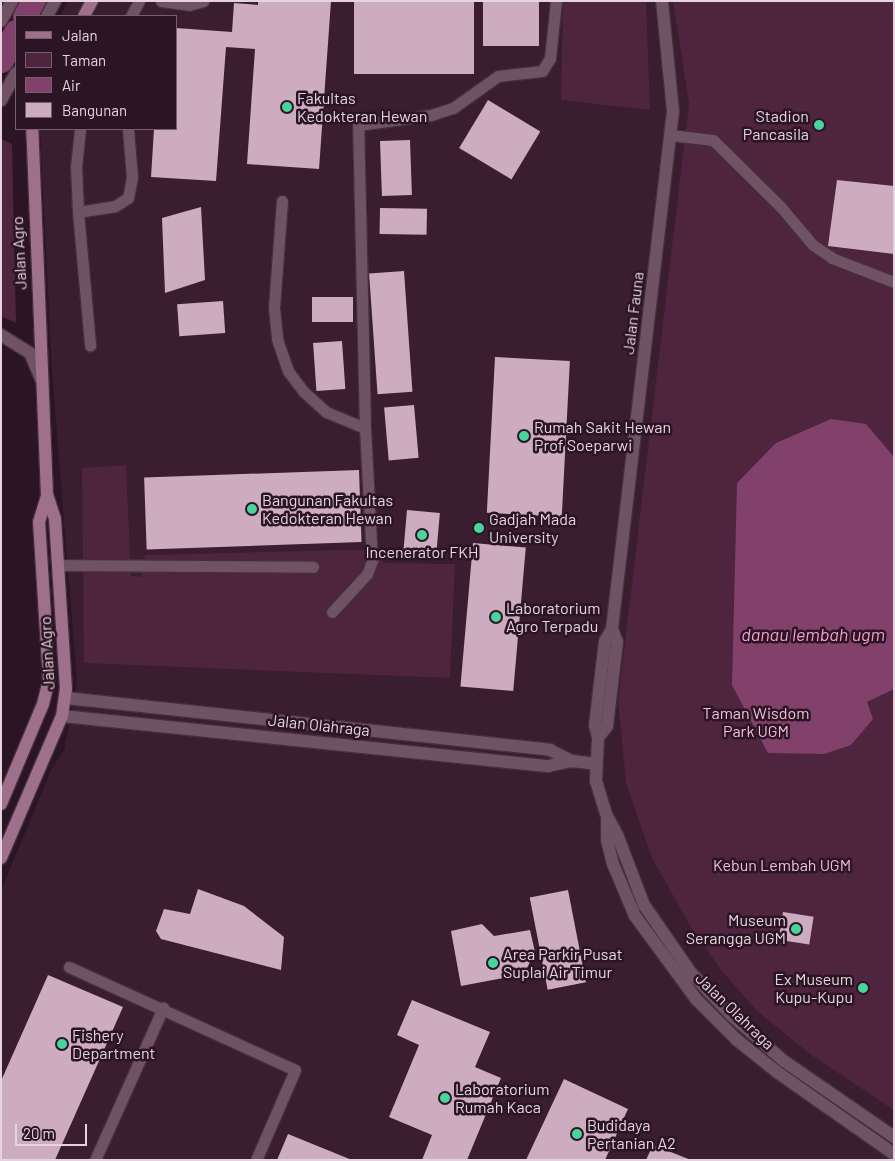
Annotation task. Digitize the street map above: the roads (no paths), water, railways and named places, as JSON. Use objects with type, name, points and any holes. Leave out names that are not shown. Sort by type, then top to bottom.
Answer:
[{"type":"main road","points":[[85,15],[92,1]]},
{"type":"main road","name":"Jalan Agro","points":[[1,858],[62,716],[66,698],[55,519],[47,496],[32,130]]},
{"type":"main road","name":"Jalan Agro","points":[[1,804],[43,704],[48,670],[39,522],[47,496]]},
{"type":"main road","points":[[43,704],[66,698]]},
{"type":"main road","points":[[43,704],[62,716]]},
{"type":"street","points":[[1,21],[12,1]]},
{"type":"street","points":[[48,15],[55,1]]},
{"type":"street","name":"Jalan Fauna","points":[[595,764],[598,738],[607,726],[613,678],[617,642],[612,629],[670,135],[673,96],[662,1]]},
{"type":"street","points":[[1,100],[15,75]]},
{"type":"street","points":[[1,335],[30,353],[41,379]]},
{"type":"street","name":"Jalan Olahraga","points":[[66,698],[550,750],[572,761],[595,764],[596,781],[607,816],[618,837],[626,864],[650,916],[706,990],[732,1016],[784,1060],[894,1137]]},
{"type":"street","name":"Jalan Olahraga","points":[[62,716],[548,766],[572,761]]},
{"type":"street","name":"Jalan Olahraga","points":[[607,816],[610,853],[629,904],[651,942],[696,999],[738,1040],[777,1072],[894,1154]]},
{"type":"lane","points":[[132,15],[139,1]]},
{"type":"lane","points":[[161,1],[190,5],[203,1]]},
{"type":"lane","points":[[332,612],[367,574],[372,561],[364,428],[358,125],[431,115],[453,108],[498,76],[542,71],[550,58],[556,1]]},
{"type":"lane","points":[[80,130],[76,166],[78,212],[90,345]]},
{"type":"lane","points":[[78,212],[114,206],[128,198],[132,177],[128,130]]},
{"type":"lane","points":[[670,135],[713,140],[780,206],[813,245],[832,258],[894,282]]},
{"type":"lane","points":[[282,201],[274,308],[278,339],[288,371],[304,392],[326,412],[364,428]]},
{"type":"lane","points":[[58,565],[313,567]]},
{"type":"lane","points":[[69,967],[163,1008],[295,1070],[256,1160]]},
{"type":"lane","points":[[95,1160],[163,1008]]},
{"type":"water","name":"danau lembah ugm","points":[[831,419],[866,424],[894,457],[894,689],[867,702],[873,719],[851,745],[824,754],[768,753],[732,685],[737,483],[776,443]]},
{"type":"waterway","points":[[26,15],[33,1]]},
{"type":"waterway","points":[[1,60],[15,34]]},
{"type":"place","name":"Fakultas Kedokteran Hewan","points":[[287,107]]},
{"type":"place","name":"Stadion Pancasila","points":[[819,125]]},
{"type":"place","name":"Rumah Sakit Hewan Prof Soeparwi","points":[[524,436]]},
{"type":"place","name":"Bangunan Fakultas Kedokteran Hewan","points":[[252,509]]},
{"type":"place","name":"Gadjah Mada University","points":[[479,528]]},
{"type":"place","name":"Incenerator FKH","points":[[422,535]]},
{"type":"place","name":"Laboratorium Agro Terpadu","points":[[496,617]]},
{"type":"place","name":"Museum Serangga UGM","points":[[796,929]]},
{"type":"place","name":"Area Parkir Pusat Suplai Air Timur","points":[[493,963]]},
{"type":"place","name":"Ex Museum Kupu-Kupu","points":[[863,988]]},
{"type":"place","name":"Fishery Department","points":[[62,1044]]},
{"type":"place","name":"Laboratorium Rumah Kaca","points":[[445,1098]]},
{"type":"place","name":"Budidaya Pertanian A2","points":[[577,1134]]},
{"type":"park label","name":"Taman Wisdom Park UGM","points":[[756,722]]},
{"type":"park label","name":"Kebun Lembah UGM","points":[[782,865]]}]
